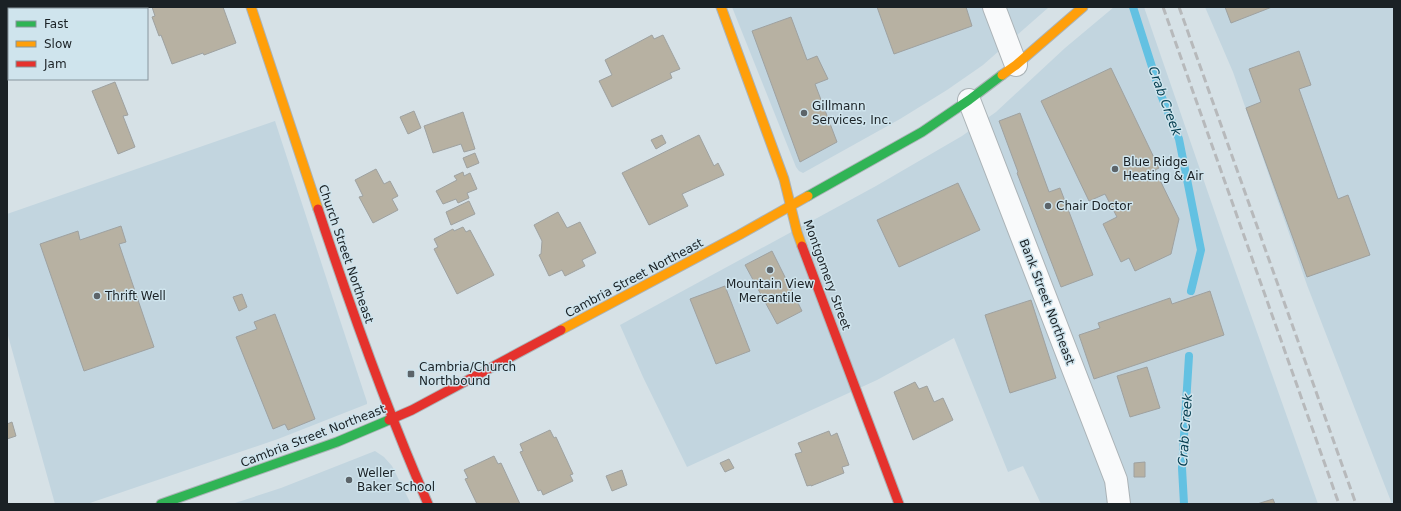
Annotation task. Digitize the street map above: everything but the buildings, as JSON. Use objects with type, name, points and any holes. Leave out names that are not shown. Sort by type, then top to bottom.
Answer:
[{"type":"street","name":"Church Street Northeast","points":[[251,7],[350,306],[409,463],[428,504]]},
{"type":"street","name":"Montgomery Street","points":[[721,7],[784,179],[797,232],[899,504]]},
{"type":"street","points":[[994,7],[1016,65]]},
{"type":"street","name":"Cambria Street Northeast","points":[[161,504],[337,442],[392,419],[412,410],[548,338],[791,206],[922,132],[969,100],[1016,65],[1083,7]]},
{"type":"street","name":"Bank Street Northeast","points":[[969,100],[1116,480],[1119,504]]},
{"type":"shaded area","points":[[732,7],[1049,7],[983,65],[947,90],[900,119],[803,173],[796,167]]},
{"type":"shaded area","points":[[1114,7],[1144,7],[1225,242],[1318,504],[1041,504],[1023,466],[1008,472],[954,338],[877,380],[687,467],[643,377],[620,325],[876,186],[962,136],[996,112],[1065,48]]},
{"type":"shaded area","points":[[1205,7],[1394,7],[1394,504],[1392,504],[1307,285],[1233,72]]},
{"type":"shaded area","points":[[275,121],[367,404],[278,439],[87,504],[55,504],[7,332],[7,214]]},
{"type":"shaded area","name":"Weller Baker School","points":[[375,451],[384,457],[392,466],[411,504],[232,504],[281,488]]},
{"type":"waterway","name":"Crab Creek","points":[[1133,7],[1161,95],[1179,139],[1201,250],[1191,291]]},
{"type":"waterway","name":"Crab Creek","points":[[1184,504],[1182,468],[1189,356]]},
{"type":"railway","points":[[1163,7],[1339,504]]},
{"type":"railway","points":[[1179,7],[1356,504]]},
{"type":"traffic: fast","points":[[808,196],[922,132],[969,100],[1002,75]]},
{"type":"traffic: fast","points":[[161,504],[337,442],[389,420]]},
{"type":"traffic: slow","points":[[251,7],[318,209]]},
{"type":"traffic: slow","points":[[721,7],[784,179],[802,246]]},
{"type":"traffic: slow","points":[[1002,75],[1016,65],[1083,7]]},
{"type":"traffic: slow","points":[[561,330],[739,235],[808,196]]},
{"type":"traffic: jam","points":[[318,209],[370,358],[428,504]]},
{"type":"traffic: jam","points":[[802,246],[899,504]]},
{"type":"traffic: jam","points":[[389,420],[412,410],[561,330]]},
{"type":"place","name":"Gillmann Services, Inc.","points":[[804,113]]},
{"type":"place","name":"Blue Ridge Heating & Air","points":[[1115,169]]},
{"type":"place","name":"Chair Doctor","points":[[1048,206]]},
{"type":"place","name":"Mountain View Mercantile","points":[[770,270]]},
{"type":"place","name":"Thrift Well","points":[[97,296]]},
{"type":"place","name":"Cambria/Church Northbound","points":[[411,374]]},
{"type":"place","name":"Weller Baker School","points":[[349,480]]}]
